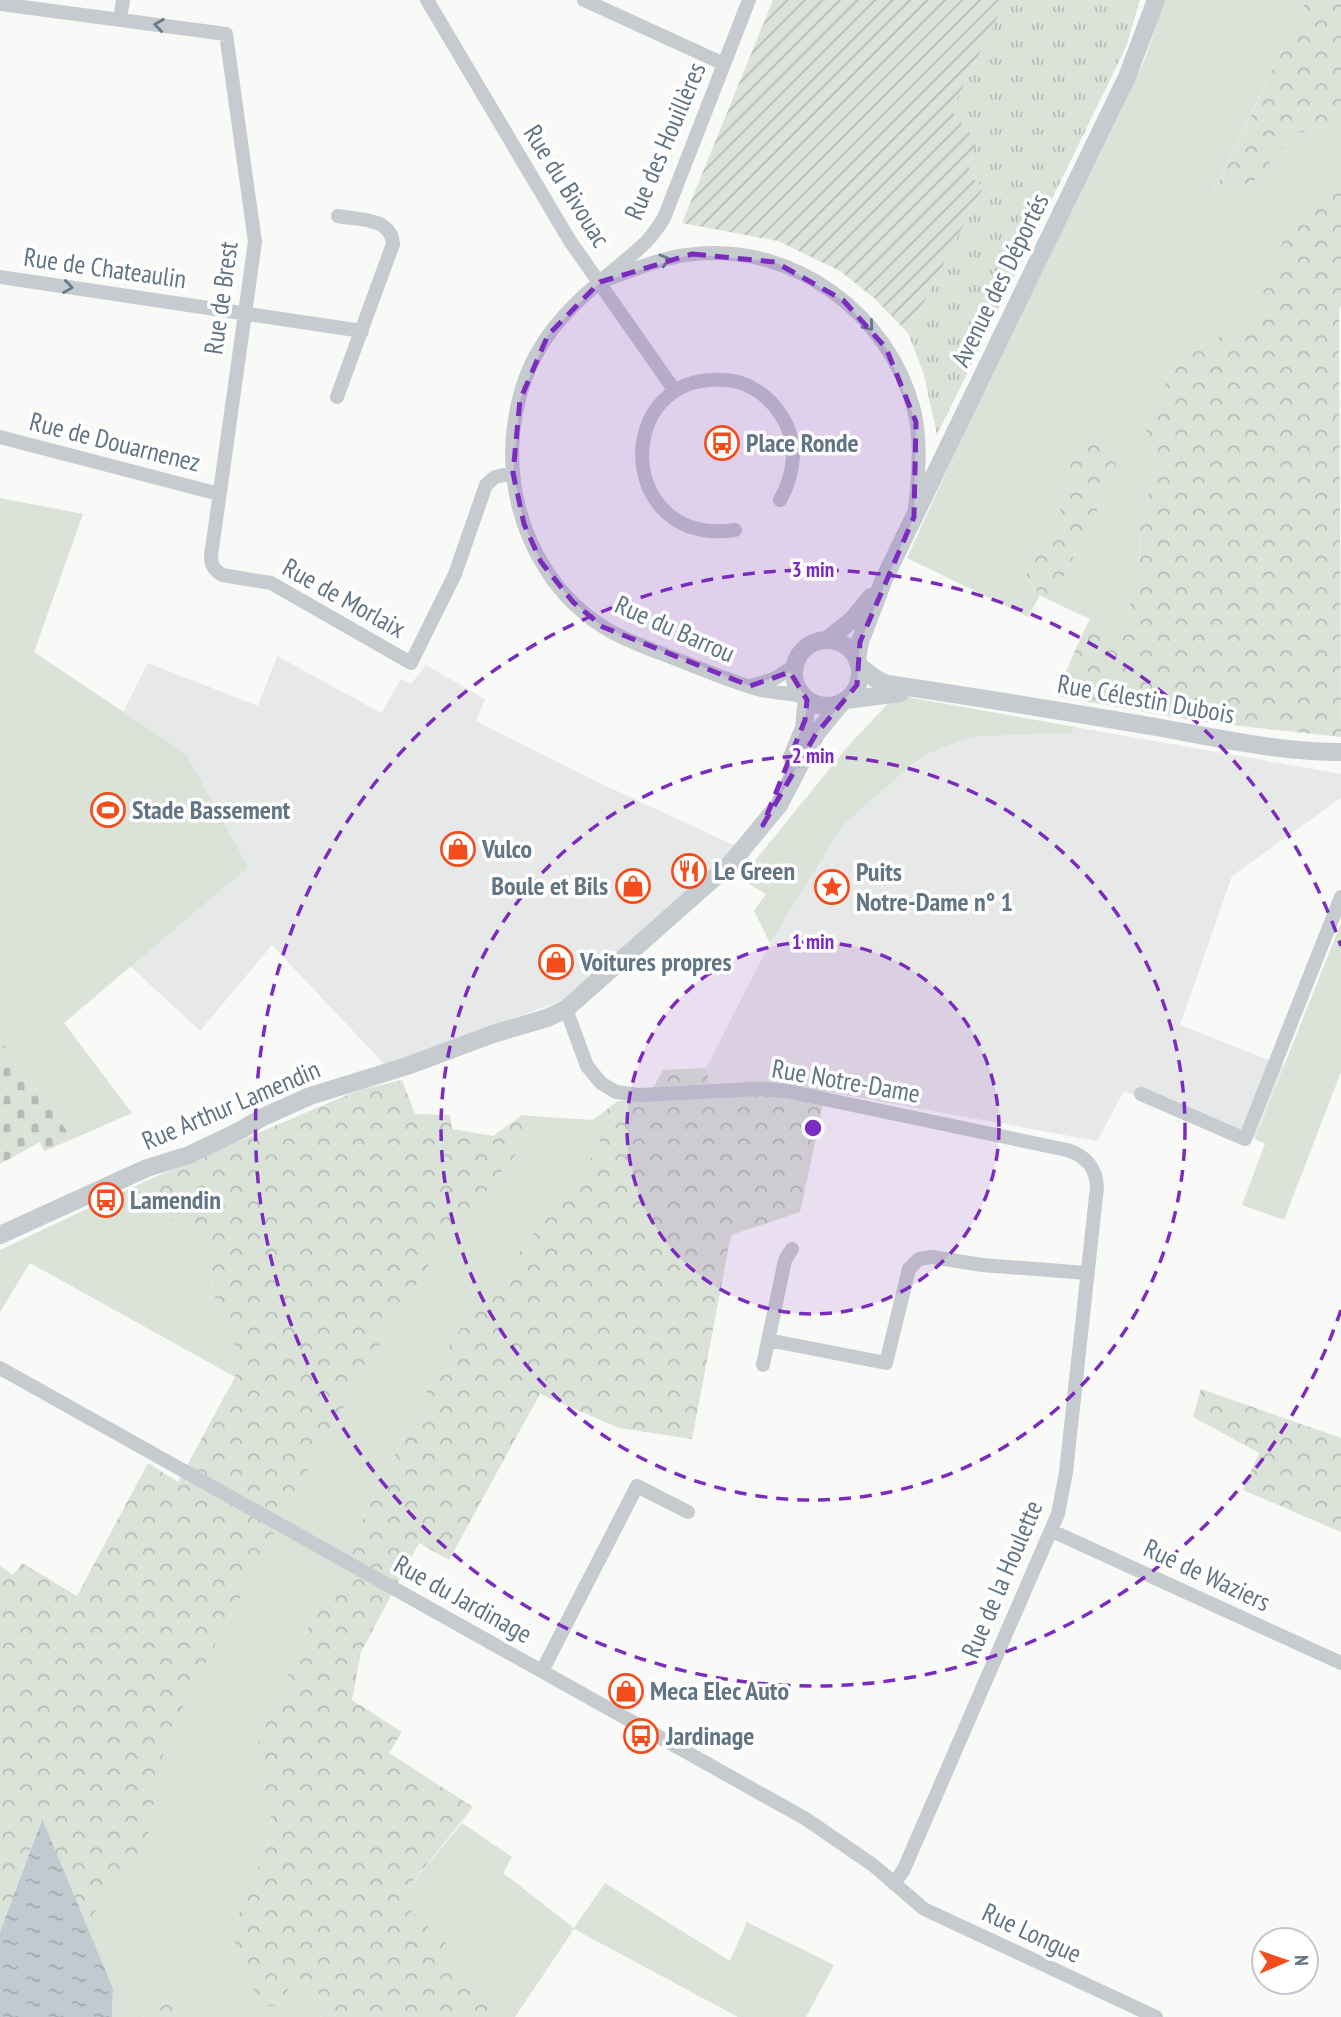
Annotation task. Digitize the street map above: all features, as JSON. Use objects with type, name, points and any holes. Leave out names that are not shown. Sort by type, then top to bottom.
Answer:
[{"type":"street","points":[[0,4],[120,20],[123,0]]},
{"type":"street","name":"Rue du Bivouac","points":[[427,0],[570,241],[675,391]]},
{"type":"street","points":[[584,0],[612,6],[724,64]]},
{"type":"street","name":"Rue des Houillères","points":[[600,282],[641,249],[664,218],[749,0]]},
{"type":"street","name":"Avenue des Déportés","points":[[858,663],[860,642],[884,579],[1127,77],[1156,0]]},
{"type":"street","name":"Rue de Brest","points":[[120,20],[226,34],[254,233],[211,556],[213,567]]},
{"type":"street","points":[[337,397],[391,251],[392,237],[382,224],[338,216]]},
{"type":"street","points":[[600,282],[678,256],[729,254],[785,265],[810,276],[843,300],[862,317],[886,348],[911,400],[919,450],[915,517]]},
{"type":"street","name":"Rue de Chateaulin","points":[[0,278],[362,331]]},
{"type":"street","name":"Rue du Barrou","points":[[600,282],[548,335],[531,365],[514,432],[513,473],[519,509],[535,550],[555,582],[582,611],[603,627],[624,638],[750,686],[805,698]]},
{"type":"street","points":[[735,530],[708,532],[683,524],[661,508],[647,486],[641,460],[644,433],[656,410],[675,391],[701,381],[729,380],[756,390],[767,398],[785,420],[793,447],[791,475],[780,500]]},
{"type":"street","name":"Rue de Douarnenez","points":[[0,438],[219,494]]},
{"type":"street","name":"Rue de Morlaix","points":[[213,567],[222,575],[271,583],[411,663],[450,585],[486,485],[495,477],[513,473]]},
{"type":"street","name":"Avenue des Déportés","points":[[827,640],[858,614],[884,579]]},
{"type":"street","points":[[566,1009],[715,878],[763,825],[785,795],[817,734],[858,685],[858,663],[845,645],[827,640],[814,642],[799,654],[794,666],[796,684],[805,698],[824,706],[844,701]]},
{"type":"street","name":"Rue Célestin Dubois","points":[[858,663],[882,682],[942,694],[1046,708],[1290,750],[1341,752]]},
{"type":"street","name":"Rue du Barrou","points":[[750,686],[768,682],[794,666]]},
{"type":"street","name":"Rue Célestin Dubois","points":[[844,701],[886,693],[942,694]]},
{"type":"street","points":[[763,825],[802,735],[805,698]]},
{"type":"street","points":[[1141,1094],[1245,1139],[1341,897]]},
{"type":"street","name":"Rue Notre-Dame","points":[[566,1009],[587,1066],[601,1083],[616,1092],[639,1095],[758,1089],[786,1091],[1081,1155]]},
{"type":"street","name":"Rue Arthur Lamendin","points":[[0,1235],[147,1168],[189,1155],[272,1112],[310,1096],[407,1066],[566,1009]]},
{"type":"street","name":"Rue de la Houlette","points":[[894,1884],[904,1869],[1052,1531],[1062,1501],[1097,1179],[1092,1165],[1081,1155]]},
{"type":"street","points":[[763,1365],[785,1260],[792,1249]]},
{"type":"street","points":[[768,1340],[886,1363],[909,1269],[919,1259],[1087,1273]]},
{"type":"street","name":"Rue du Jardinage","points":[[0,1368],[817,1825],[894,1884]]},
{"type":"street","points":[[542,1671],[637,1486],[688,1512]]},
{"type":"street","name":"Rue de Waziers","points":[[1052,1531],[1341,1663]]},
{"type":"street","name":"Rue Longue","points":[[894,1884],[933,1914],[1156,2017]]},
{"type":"highlighted area","points":[[692,254],[775,262],[843,300],[886,348],[916,422],[914,517],[860,642],[857,685],[816,734],[763,825],[805,720],[807,700],[790,672],[750,686],[603,627],[573,602],[541,562],[524,524],[513,473],[520,400],[548,335],[600,282]]},
{"type":"shaded area","points":[[277,656],[381,713],[401,679],[411,684],[426,665],[485,699],[476,721],[606,786],[738,847],[571,997],[386,1066],[272,945],[200,1031],[130,966],[248,866],[123,712],[148,663],[258,706]]},
{"type":"shaded area","points":[[1075,727],[1341,774],[1341,798],[1232,876],[1180,1025],[1284,1066],[1255,1139],[1124,1091],[1097,1141],[763,1080],[710,1084],[706,1068],[770,943],[844,824],[922,756],[970,737],[1071,733]]},
{"type":"green space","points":[[773,0],[1006,0],[951,111],[976,140],[968,174],[983,188],[908,333],[874,298],[840,271],[778,241],[682,223]]},
{"type":"green space","points":[[1006,0],[1140,0],[1126,47],[937,435],[924,375],[908,333],[983,188],[968,174],[976,140],[951,111]]},
{"type":"green space","points":[[1164,0],[1306,0],[1212,195],[1252,183],[1295,134],[1341,122],[1341,174],[1294,212],[1254,317],[1183,358],[1160,458],[1140,518],[1139,573],[1124,624],[1083,633],[1090,619],[1051,601],[1116,474],[1066,472],[1068,495],[1026,576],[1040,595],[1028,617],[907,558],[1145,59]]},
{"type":"green space","points":[[1306,0],[1341,0],[1341,122],[1295,134],[1252,183],[1212,196]]},
{"type":"green space","points":[[1341,174],[1341,737],[1196,721],[1055,696],[1083,633],[1124,624],[1139,573],[1140,518],[1160,458],[1141,420],[1183,358],[1254,317],[1294,212]]},
{"type":"green space","points":[[1115,440],[1116,474],[1051,601],[1040,595],[1026,576],[1068,495],[1066,472],[1082,444]]},
{"type":"green space","name":"Stade Bassement","points":[[0,498],[83,514],[34,652],[186,754],[248,867],[64,1023],[132,1113],[73,1139],[0,1040]]},
{"type":"green space","points":[[896,695],[1075,727],[1071,733],[970,737],[922,756],[844,824],[770,943],[754,911],[766,894],[740,879],[849,745]]},
{"type":"green space","points":[[1341,923],[1341,1072],[1284,1220],[1242,1205],[1265,1144],[1255,1139]]},
{"type":"green space","points":[[0,1040],[73,1139],[44,1151],[40,1142],[0,1164]]},
{"type":"green space","points":[[706,1068],[710,1084],[763,1080],[826,1091],[800,1212],[731,1235],[692,1439],[619,1428],[540,1394],[449,1560],[419,1543],[361,1652],[352,1700],[402,1732],[389,1753],[473,1807],[399,1899],[454,1951],[446,1967],[513,2017],[320,2017],[323,2012],[317,1985],[296,1978],[278,2006],[260,2006],[231,1932],[274,1831],[256,1747],[309,1626],[453,1339],[601,1145],[593,1120],[618,1101],[646,1100],[663,1070]]},
{"type":"green space","points":[[402,1080],[415,1114],[450,1115],[452,1129],[493,1136],[522,1115],[546,1117],[434,1256],[301,1483],[166,1738],[147,1843],[86,1924],[41,1820],[0,1932],[0,1566],[13,1575],[22,1563],[77,1596],[148,1463],[178,1482],[241,1361],[213,1293],[210,1233],[178,1233],[148,1180],[359,1090]]},
{"type":"green space","points":[[546,1117],[593,1120],[601,1145],[453,1339],[309,1626],[256,1747],[274,1831],[231,1933],[278,2006],[296,1978],[317,1984],[323,2012],[320,2017],[198,2017],[185,1993],[143,2017],[112,2017],[113,1988],[86,1924],[147,1843],[166,1738],[301,1483],[434,1256]]},
{"type":"green space","points":[[148,1180],[178,1233],[210,1233],[213,1293],[241,1361],[235,1377],[30,1263],[0,1312],[0,1250]]},
{"type":"green space","points":[[1201,1389],[1341,1438],[1341,1532],[1243,1490],[1259,1453],[1193,1417]]},
{"type":"green space","points":[[462,1823],[512,1857],[503,1873],[574,1928],[605,1883],[730,1961],[747,1922],[834,1965],[806,2017],[738,2017],[574,1929],[513,2017],[445,1967],[399,1899]]},
{"type":"green space","points":[[185,1993],[198,2017],[143,2017]]},
{"type":"water","points":[[42,1819],[113,1988],[112,2017],[0,2017],[0,1932]]},
{"type":"place","name":"Place Ronde","points":[[722,443]]},
{"type":"place","name":"Stade Bassement","points":[[108,810]]},
{"type":"place","name":"Vulco","points":[[458,849]]},
{"type":"place","name":"Le Green","points":[[689,871]]},
{"type":"place","name":"Boule et Bils","points":[[633,886]]},
{"type":"place","name":"Puits Notre-Dame n° 1","points":[[832,887]]},
{"type":"place","name":"Voitures propres","points":[[556,962]]},
{"type":"place","name":"Lamendin","points":[[106,1200]]},
{"type":"place","name":"Meca Elec Auto","points":[[626,1691]]},
{"type":"place","name":"Jardinage","points":[[641,1736]]}]
